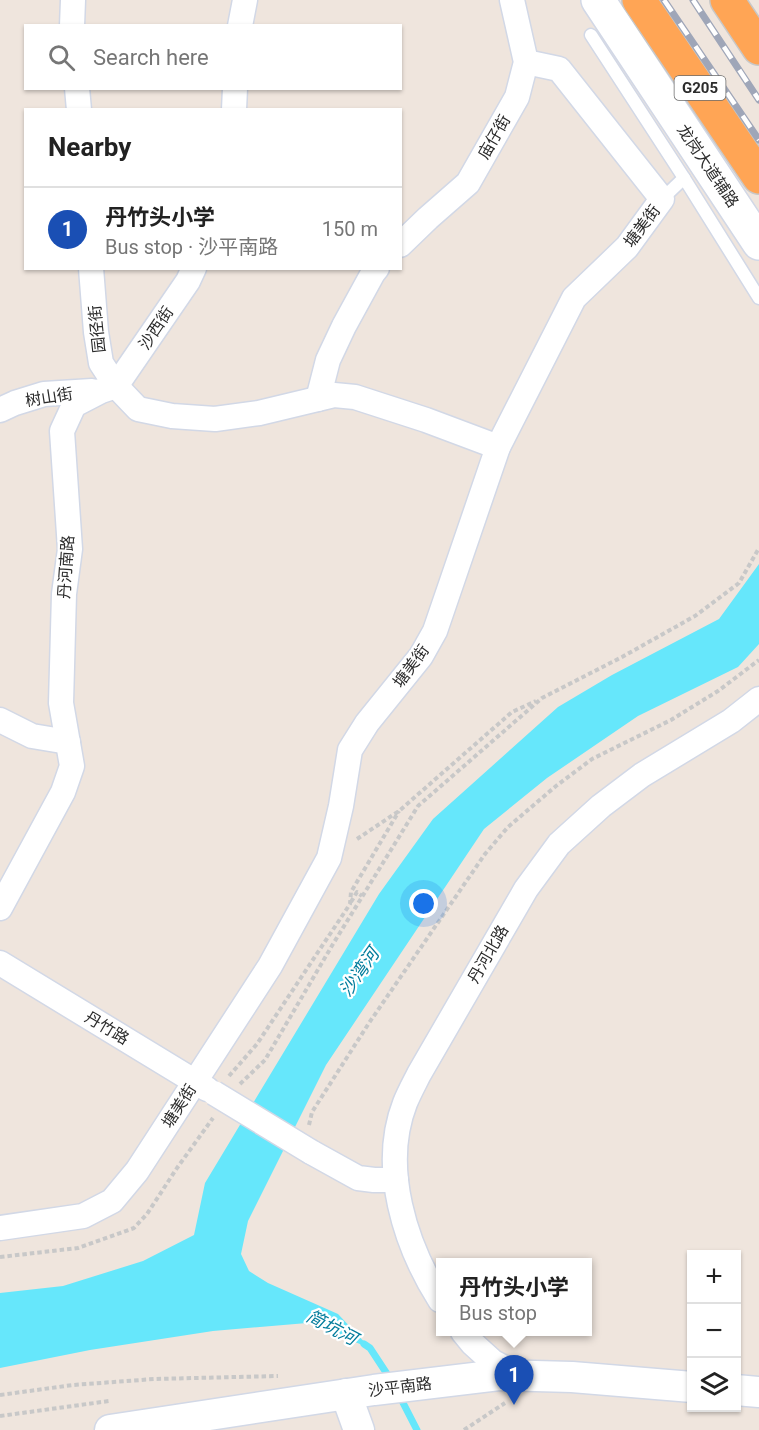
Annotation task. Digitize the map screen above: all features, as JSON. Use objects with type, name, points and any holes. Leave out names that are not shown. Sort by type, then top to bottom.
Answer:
[{"type":"highway","name":"G205","points":[[639,0],[759,177]]},
{"type":"highway","points":[[727,0],[759,32]]},
{"type":"highway","points":[[727,0],[759,48]]},
{"type":"main road","name":"龙岗大道辅路","points":[[598,0],[759,243]]},
{"type":"street","points":[[72,24],[73,0]]},
{"type":"street","points":[[240,24],[245,0]]},
{"type":"street","name":"庙仔街","points":[[402,243],[468,183],[517,97],[526,62],[512,0]]},
{"type":"street","name":"塘美街","points":[[0,1228],[83,1216],[112,1201],[137,1171],[215,1095],[270,966],[329,858],[341,806],[350,750],[367,723],[421,656],[435,631],[498,447],[574,298],[627,247],[662,199],[559,69],[526,62]]},
{"type":"street","points":[[77,90],[79,108]]},
{"type":"street","points":[[234,108],[235,90]]},
{"type":"street","name":"园径街","points":[[91,270],[96,332],[108,388]]},
{"type":"street","name":"沙西街","points":[[108,388],[188,281],[193,270]]},
{"type":"street","points":[[318,399],[328,360],[368,282],[377,270]]},
{"type":"street","points":[[108,388],[138,409],[172,416],[215,419],[259,413],[333,395],[355,397],[498,447]]},
{"type":"street","name":"树山街","points":[[0,410],[44,394],[108,388]]},
{"type":"street","name":"丹河南路","points":[[0,908],[63,792],[72,766],[62,703],[64,594],[70,549],[62,431],[74,405],[108,388]]},
{"type":"street","name":"丹河北路","points":[[436,1291],[410,1239],[396,1180],[395,1154],[398,1129],[405,1104],[419,1074],[526,889],[559,844],[601,806],[642,775],[731,721],[759,699]]},
{"type":"street","points":[[0,720],[32,736],[68,742]]},
{"type":"street","name":"丹竹路","points":[[0,963],[311,1152]]},
{"type":"street","points":[[311,1152],[358,1178],[396,1180]]},
{"type":"street","points":[[466,1336],[493,1362],[527,1376]]},
{"type":"street","name":"沙平南路","points":[[110,1430],[472,1377],[499,1375],[572,1377],[687,1387]]},
{"type":"street","points":[[741,1390],[759,1392]]},
{"type":"street","points":[[359,1430],[360,1392]]},
{"type":"lane","points":[[591,35],[759,298]]},
{"type":"lane","points":[[662,199],[684,178]]},
{"type":"path","points":[[329,858],[399,811],[512,712],[622,657],[696,616],[739,583],[759,548]]},
{"type":"path","points":[[311,1152],[309,1125],[312,1112],[369,1023],[459,891],[485,854],[508,827],[591,759],[671,720],[718,691],[759,660]]},
{"type":"path","points":[[215,1095],[265,1060],[418,806],[542,698]]},
{"type":"path","points":[[350,904],[351,892],[399,811]]},
{"type":"path","points":[[0,1257],[78,1248],[134,1228],[147,1214],[177,1168],[215,1095],[257,1044],[357,892],[362,896]]},
{"type":"path","points":[[0,1395],[73,1385],[154,1379],[289,1376]]},
{"type":"path","points":[[464,1430],[500,1406],[527,1392],[527,1376]]},
{"type":"water","name":"沙湾河","points":[[759,564],[759,644],[738,667],[638,716],[547,778],[484,829],[326,1065],[248,1221],[241,1254],[249,1271],[268,1283],[338,1314],[370,1348],[307,1323],[213,1331],[90,1350],[0,1368],[0,1293],[63,1286],[143,1261],[194,1235],[205,1183],[379,894],[433,819],[558,707],[612,675],[719,619]]},
{"type":"waterway","name":"简坑河","points":[[364,1344],[370,1348],[391,1380]]},
{"type":"waterway","name":"简坑河","points":[[399,1395],[417,1430]]},
{"type":"railway","points":[[664,0],[759,140]]},
{"type":"railway","points":[[693,0],[759,100]]},
{"type":"place","name":"丹竹头小学","points":[[514,1405]]}]
